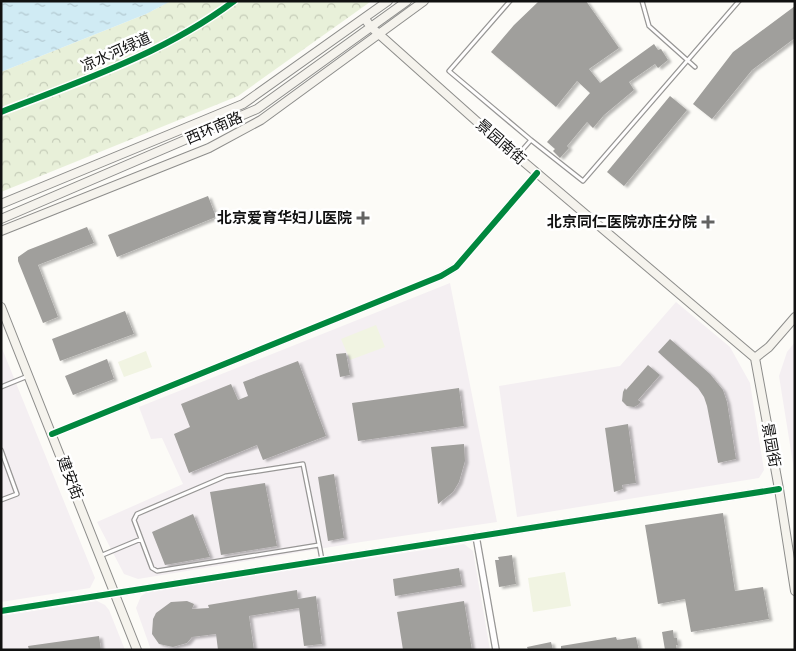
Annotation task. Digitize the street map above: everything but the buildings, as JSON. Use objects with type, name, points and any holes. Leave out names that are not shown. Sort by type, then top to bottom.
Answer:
[{"type":"street","name":"西环南路","points":[[1,204],[243,104],[388,1]]},
{"type":"street","name":"西环南路","points":[[1,218],[257,109],[407,1]]},
{"type":"street","points":[[1,231],[209,148],[261,120],[424,1]]},
{"type":"street","name":"景园南街","points":[[365,19],[371,28],[517,156],[755,358]]},
{"type":"street","points":[[52,434],[442,276],[456,267],[537,173]]},
{"type":"street","name":"建安街","points":[[1,307],[137,650]]},
{"type":"street","points":[[755,358],[769,348],[795,317]]},
{"type":"street","name":"景园街","points":[[755,358],[795,591]]},
{"type":"street","points":[[1,611],[779,489]]},
{"type":"street","points":[[476,536],[496,650]]},
{"type":"lane","points":[[510,1],[449,71],[583,181],[739,1]]},
{"type":"lane","points":[[642,1],[649,26],[695,67]]},
{"type":"lane","points":[[517,156],[531,140]]},
{"type":"lane","points":[[1,387],[28,376]]},
{"type":"lane","points":[[1,450],[17,494],[1,500]]},
{"type":"lane","points":[[319,545],[157,571],[152,568],[134,520],[137,514],[226,476],[303,464],[322,560]]},
{"type":"lane","points":[[100,556],[141,539]]},
{"type":"shaded area","points":[[450,283],[497,522],[361,542],[138,579],[124,574],[97,522],[183,484],[162,438],[151,439],[139,407]]},
{"type":"shaded area","points":[[676,302],[730,347],[750,383],[764,470],[759,478],[517,517],[499,386],[620,366]]},
{"type":"shaded area","points":[[795,342],[795,476],[779,376],[787,352]]},
{"type":"shaded area","points":[[1,346],[95,578],[90,588],[1,602]]},
{"type":"shaded area","points":[[464,544],[473,551],[490,650],[151,650],[136,608],[141,596],[156,590]]},
{"type":"shaded area","points":[[97,601],[105,605],[109,610],[125,650],[1,650],[1,616]]},
{"type":"green space","points":[[171,1],[370,2],[238,96],[1,192],[1,72],[146,14]]},
{"type":"green space","points":[[376,325],[385,347],[350,360],[341,339]]},
{"type":"green space","points":[[146,351],[152,367],[124,377],[118,362]]},
{"type":"green space","points":[[565,572],[571,606],[533,612],[528,578]]},
{"type":"water","points":[[1,1],[171,1],[146,14],[1,72]]},
{"type":"cycle path","name":"凉水河绿道","points":[[1,112],[92,77],[151,51],[180,36],[234,1]]},
{"type":"cycle path","points":[[52,434],[441,276],[456,267],[537,173]]},
{"type":"cycle path","points":[[1,611],[779,489]]},
{"type":"place","name":"北京爱育华妇儿医院","points":[[363,218]]},
{"type":"place","name":"北京同仁医院亦庄分院","points":[[708,222]]}]
